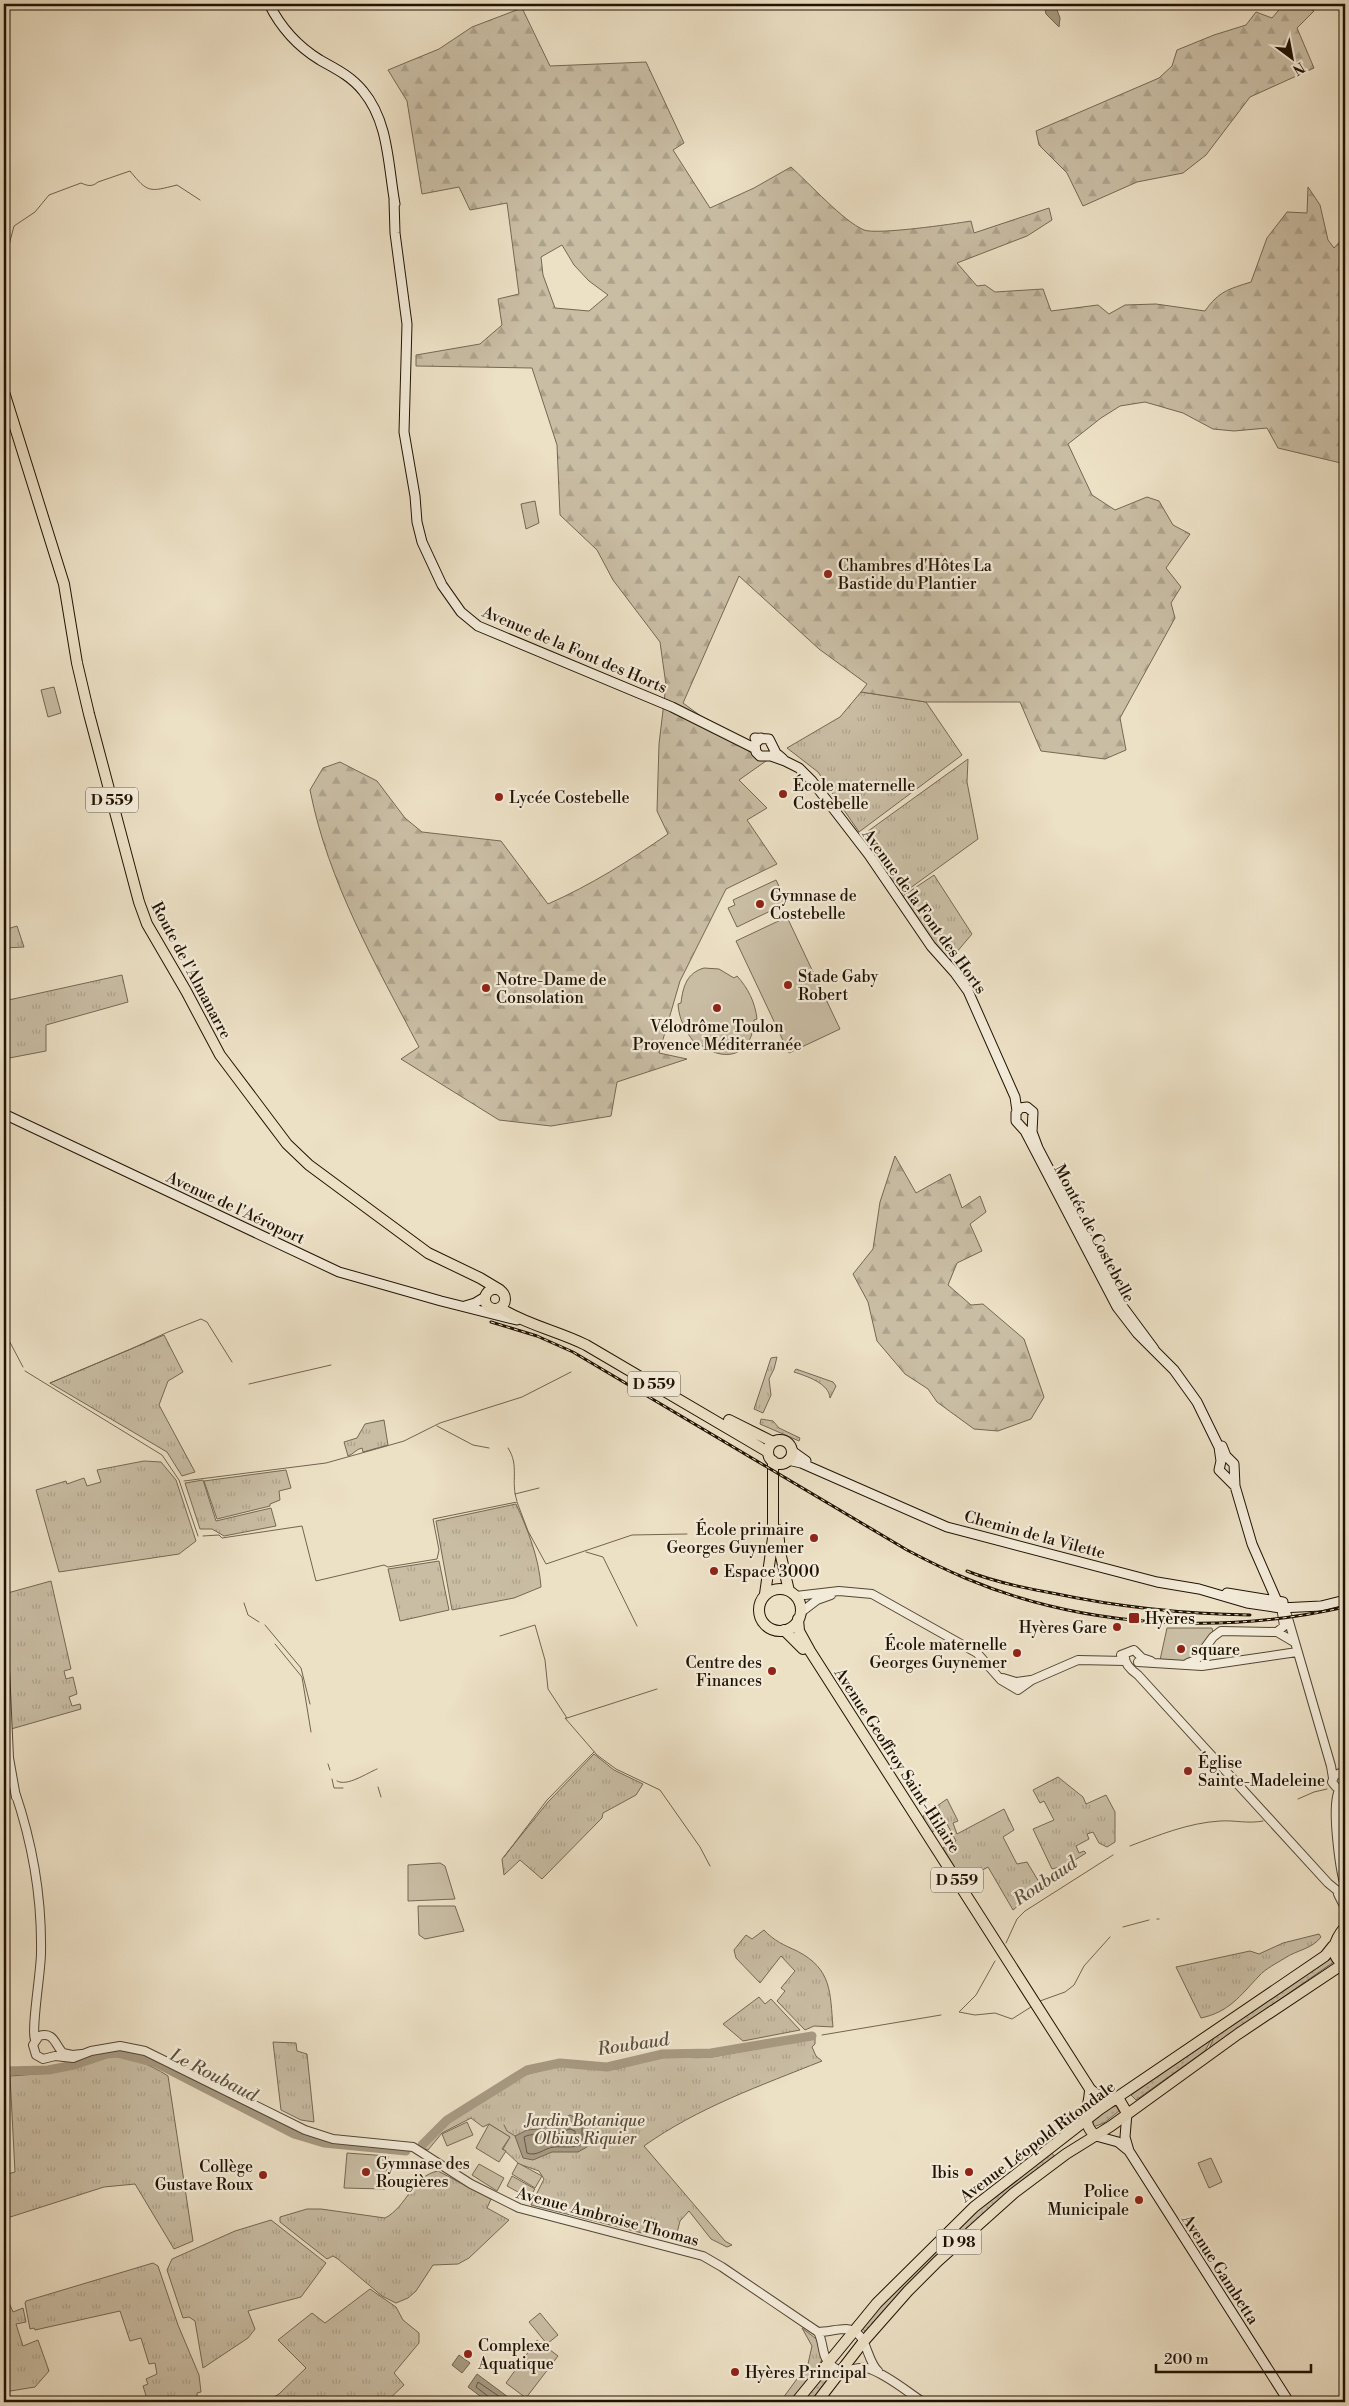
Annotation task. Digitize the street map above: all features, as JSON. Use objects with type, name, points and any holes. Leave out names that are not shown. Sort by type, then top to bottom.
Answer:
[{"type":"main road","name":"Avenue de la Font des Horts","points":[[270,4],[284,29],[293,39],[310,54],[346,75],[368,98],[385,138],[394,200],[395,233],[400,260],[407,333],[404,432],[415,496],[417,522],[429,560],[453,603],[469,620],[478,626],[624,686],[754,748]]},
{"type":"main road","name":"Route de l'Almanarre","points":[[4,392],[59,569],[89,714],[139,902],[147,924],[220,1055],[278,1133],[304,1160],[428,1253],[500,1290]]},
{"type":"main road","name":"Avenue de la Font des Horts","points":[[738,739],[761,738]]},
{"type":"main road","points":[[761,738],[769,739],[773,748],[767,756],[759,755],[754,748],[756,742],[761,738]]},
{"type":"main road","name":"Avenue de la Font des Horts","points":[[773,748],[785,760],[799,768],[812,781],[882,873],[930,946],[961,981],[974,1002],[1015,1097],[1017,1111]]},
{"type":"main road","name":"Avenue de la Font des Horts","points":[[767,756],[785,760]]},
{"type":"main road","name":"Avenue de la Font des Horts","points":[[1015,1097],[1026,1107]]},
{"type":"main road","points":[[1026,1107],[1033,1112],[1033,1120],[1027,1125],[1020,1124],[1016,1119],[1017,1111],[1026,1107]]},
{"type":"main road","name":"Avenue de l'Aéroport","points":[[4,1114],[339,1272],[534,1324]]},
{"type":"main road","name":"Montée de Costebelle","points":[[1033,1120],[1034,1140],[1078,1224],[1092,1246],[1109,1285],[1125,1312],[1154,1349]]},
{"type":"main road","name":"Montée de Costebelle","points":[[1020,1124],[1074,1222],[1112,1299],[1130,1326],[1174,1370],[1203,1413],[1225,1460],[1234,1464],[1235,1486],[1252,1544],[1282,1604]]},
{"type":"main road","name":"Route de l'Almanarre","points":[[473,1275],[482,1285],[487,1300]]},
{"type":"main road","points":[[467,1307],[487,1300],[494,1289],[500,1290],[505,1294],[503,1306],[495,1310],[487,1300]]},
{"type":"main road","name":"D 559","points":[[503,1306],[514,1317],[565,1334],[586,1345],[781,1458]]},
{"type":"main road","name":"D 559","points":[[503,1306],[577,1333],[738,1426],[773,1442]]},
{"type":"main road","points":[[781,1458],[778,1475],[778,1534],[780,1552],[792,1593],[799,1601],[799,1616],[790,1628],[784,1630],[768,1627],[760,1618],[759,1606],[765,1594],[773,1538],[781,1458],[773,1442],[779,1440],[786,1442],[781,1458]]},
{"type":"main road","name":"Chemin de la Vilette","points":[[781,1458],[807,1461],[852,1480],[869,1492],[947,1527],[1157,1582],[1282,1604]]},
{"type":"main road","name":"Montée de Costebelle","points":[[1225,1460],[1218,1468],[1235,1486]]},
{"type":"main road","points":[[1224,1475],[1233,1471]]},
{"type":"main road","points":[[765,1594],[777,1589],[792,1593]]},
{"type":"main road","name":"Chemin de la Vilette","points":[[1199,1589],[1247,1603],[1282,1604]]},
{"type":"main road","points":[[1282,1604],[1345,1599]]},
{"type":"main road","name":"Avenue Geoffroy Saint-Hilaire","points":[[799,1616],[799,1631],[805,1642],[1090,2089]]},
{"type":"main road","name":"Avenue Geoffroy Saint-Hilaire","points":[[784,1630],[795,1639],[805,1652],[1003,1960],[1026,1990]]},
{"type":"main road","name":"Avenue Léopold Ritondale","points":[[796,2402],[852,2331],[898,2279],[974,2207],[1115,2099],[1325,1956],[1333,1946],[1336,1937],[1345,1927]]},
{"type":"main road","points":[[1333,1946],[1336,1956],[1344,1964]]},
{"type":"main road","name":"Avenue Léopold Ritondale","points":[[816,2402],[864,2341],[908,2291],[979,2223],[1014,2193],[1066,2154],[1096,2136],[1254,2023],[1344,1964]]},
{"type":"main road","points":[[1090,2089],[1096,2094],[1115,2099],[1124,2106],[1127,2113]]},
{"type":"main road","points":[[1090,2089],[1086,2120],[1090,2131],[1096,2136]]},
{"type":"main road","name":"Avenue Gambetta","points":[[1127,2113],[1125,2137],[1129,2151],[1289,2402]]},
{"type":"main road","name":"Avenue Gambetta","points":[[1096,2136],[1118,2142],[1129,2151]]},
{"type":"street","points":[[792,1593],[867,1592],[893,1604],[977,1653],[1005,1683],[1019,1684],[1032,1680],[1078,1660],[1132,1660],[1202,1666],[1297,1652]]},
{"type":"street","points":[[799,1616],[821,1598],[844,1594],[867,1597],[914,1617]]},
{"type":"street","points":[[1282,1604],[1289,1620],[1331,1766],[1339,1775],[1333,1784],[1343,1787],[1337,1794],[1336,1806],[1341,1867],[1345,1886]]},
{"type":"street","points":[[1277,1632],[1284,1623],[1282,1604]]},
{"type":"street","points":[[1185,1664],[1196,1660],[1213,1637],[1221,1632],[1277,1632],[1294,1642]]},
{"type":"street","points":[[4,1647],[8,1758],[28,1858],[39,1890],[41,1968],[33,2032],[35,2040],[33,2049],[36,2055],[43,2059],[52,2057],[73,2058],[82,2054]]},
{"type":"street","points":[[1201,1655],[1202,1666]]},
{"type":"street","points":[[1132,1660],[1130,1670],[1138,1675],[1334,1888],[1345,1897]]},
{"type":"street","points":[[1334,1888],[1345,1908]]},
{"type":"street","points":[[36,2016],[37,2027],[45,2035],[54,2038],[61,2051],[68,2055],[82,2054]]},
{"type":"street","points":[[35,2040],[45,2035]]},
{"type":"street","points":[[52,2057],[56,2052],[57,2044]]},
{"type":"street","name":"Avenue Ambroise Thomas","points":[[82,2054],[105,2047],[120,2046],[133,2048],[158,2057],[305,2130],[333,2139],[413,2147],[487,2194],[518,2208],[702,2256],[722,2267],[818,2332]]},
{"type":"street","points":[[883,2376],[870,2362],[864,2341],[852,2331],[846,2329],[818,2332],[828,2362],[840,2371],[866,2368],[883,2376],[923,2402]]},
{"type":"green space","points":[[1284,4],[1301,4],[1314,11],[1297,28],[1314,68],[1250,97],[1206,155],[1183,173],[1137,182],[1083,206],[1067,173],[1039,145],[1036,131],[1159,78],[1172,66],[1177,50],[1246,25],[1256,12],[1272,18]]},
{"type":"green space","points":[[522,8],[550,66],[646,62],[684,143],[673,150],[710,208],[754,188],[791,167],[846,219],[864,230],[899,230],[971,221],[974,233],[1049,208],[1052,220],[1027,236],[957,263],[977,286],[985,285],[995,292],[1043,289],[1051,311],[1098,305],[1109,314],[1125,305],[1156,304],[1205,311],[1220,295],[1251,282],[1267,238],[1287,212],[1307,213],[1308,187],[1320,205],[1328,240],[1334,248],[1345,236],[1345,464],[1278,448],[1267,428],[1234,431],[1213,429],[1183,413],[1145,402],[1120,406],[1101,418],[1068,444],[1092,495],[1115,510],[1147,497],[1159,501],[1173,525],[1190,534],[1166,568],[1181,587],[1171,603],[1175,618],[1120,718],[1126,750],[1105,759],[1041,751],[1020,702],[926,702],[861,692],[867,684],[819,649],[739,576],[683,703],[754,755],[766,761],[739,780],[767,808],[747,820],[777,864],[726,889],[680,981],[659,1053],[687,1059],[617,1082],[611,1116],[551,1126],[499,1120],[401,1059],[419,1047],[370,954],[341,890],[318,824],[310,790],[323,768],[340,762],[377,781],[405,818],[422,832],[501,841],[548,904],[610,872],[668,834],[657,811],[659,744],[666,685],[660,642],[613,580],[597,550],[560,515],[557,445],[532,368],[416,366],[416,355],[480,344],[502,325],[498,299],[519,294],[507,203],[470,210],[459,187],[422,194],[407,101],[388,70],[439,49],[472,27]],"holes":[[[562,245],[574,265],[589,281],[608,295],[589,311],[555,308],[543,275],[541,257]]]},
{"type":"green space","points":[[535,501],[539,523],[526,529],[521,504]]},
{"type":"green space","points":[[54,687],[61,713],[48,717],[41,690]]},
{"type":"green space","points":[[861,692],[926,702],[962,755],[859,832],[818,772],[787,748],[840,717]]},
{"type":"green space","points":[[968,759],[967,782],[978,839],[902,894],[899,893],[862,839],[864,834]]},
{"type":"green space","points":[[934,875],[972,934],[950,960],[938,948],[903,896]]},
{"type":"green space","name":"Gymnase de Costebelle","points":[[776,880],[787,903],[737,927],[728,908],[735,905],[733,900]]},
{"type":"green space","name":"Stade Gaby Robert","points":[[787,917],[840,1029],[789,1053],[736,941]]},
{"type":"green space","points":[[17,926],[24,947],[4,948],[4,930]]},
{"type":"green space","name":"Vélodrôme Toulon Provence Méditerranée","points":[[704,968],[719,969],[734,978],[737,976],[748,990],[753,1001],[757,1019],[754,1020],[753,1032],[744,1048],[737,1052],[720,1054],[701,1045],[698,1047],[682,1022],[678,1004],[681,1003],[687,981],[694,973]]},
{"type":"green space","points":[[122,975],[128,1002],[46,1025],[46,1051],[4,1059],[4,1001]]},
{"type":"green space","points":[[895,1156],[916,1193],[950,1174],[962,1208],[980,1196],[986,1212],[970,1224],[982,1251],[957,1263],[948,1285],[971,1305],[983,1304],[1024,1339],[1044,1397],[1031,1419],[998,1431],[974,1429],[937,1402],[928,1389],[905,1374],[877,1341],[868,1302],[853,1274],[873,1249],[880,1202]]},
{"type":"green space","points":[[164,1335],[183,1372],[168,1381],[159,1405],[195,1472],[182,1476],[167,1452],[50,1383]]},
{"type":"green space","points":[[777,1357],[769,1379],[771,1395],[763,1413],[754,1409],[771,1358]]},
{"type":"green space","points":[[796,1369],[833,1382],[836,1386],[830,1398],[826,1388],[810,1378],[794,1372]]},
{"type":"green space","points":[[761,1419],[773,1421],[779,1428],[800,1438],[799,1441],[760,1424]]},
{"type":"green space","points":[[384,1420],[388,1445],[363,1452],[362,1448],[348,1456],[344,1442],[357,1438],[365,1424]]},
{"type":"green space","points":[[144,1461],[161,1462],[176,1480],[196,1541],[179,1554],[59,1572],[36,1490],[66,1481],[67,1484],[84,1478],[87,1486],[101,1482],[97,1470]]},
{"type":"green space","points":[[286,1470],[291,1488],[279,1491],[280,1500],[270,1504],[270,1506],[217,1519],[204,1481]]},
{"type":"green space","points":[[203,1480],[216,1521],[271,1508],[276,1526],[224,1536],[212,1529],[200,1529],[185,1483]]},
{"type":"green space","points":[[516,1504],[532,1544],[538,1565],[541,1587],[514,1598],[452,1610],[436,1521]]},
{"type":"green space","points":[[439,1561],[449,1610],[400,1621],[388,1569]]},
{"type":"green space","points":[[51,1581],[71,1669],[64,1671],[66,1679],[73,1677],[77,1694],[69,1697],[72,1706],[80,1704],[81,1709],[11,1729],[4,1634],[4,1594]]},
{"type":"green space","name":"square","points":[[1167,1628],[1212,1628],[1213,1632],[1190,1661],[1160,1660]]},
{"type":"green space","points":[[594,1754],[614,1770],[643,1784],[636,1795],[603,1813],[602,1818],[542,1879],[520,1860],[504,1875],[502,1859],[548,1802]]},
{"type":"green space","points":[[1058,1777],[1083,1797],[1086,1804],[1106,1795],[1115,1812],[1115,1842],[1107,1847],[1099,1843],[1093,1832],[1087,1834],[1089,1839],[1076,1846],[1079,1853],[1084,1851],[1086,1853],[1067,1865],[1052,1869],[1033,1829],[1054,1820],[1044,1801],[1040,1803],[1033,1790]]},
{"type":"green space","points":[[947,1799],[958,1821],[953,1823],[957,1834],[1004,1809],[1014,1830],[1003,1837],[1017,1864],[1027,1862],[1039,1882],[1028,1889],[1031,1895],[1013,1910],[988,1867],[963,1881],[958,1868],[955,1868],[943,1848],[956,1841],[947,1824],[930,1833],[922,1820],[924,1815]]},
{"type":"green space","points":[[440,1863],[445,1866],[455,1899],[408,1901],[408,1865]]},
{"type":"green space","points":[[418,1906],[455,1906],[464,1931],[425,1939],[419,1935]]},
{"type":"green space","points":[[764,1930],[775,1940],[808,1958],[823,1974],[830,1992],[833,2027],[814,2026],[805,2030],[777,2001],[785,1991],[781,1988],[795,1971],[781,1956],[760,1983],[736,1958],[734,1950],[746,1935],[752,1939]]},
{"type":"green space","points":[[1319,1934],[1321,1937],[1309,1947],[1290,1955],[1264,1971],[1227,2007],[1201,2018],[1176,1967],[1250,1951],[1259,1954],[1283,1943]]},
{"type":"green space","points":[[1331,1955],[1335,1961],[1209,2049],[1214,2037]]},
{"type":"green space","points":[[759,1997],[765,2004],[771,1999],[800,2030],[743,2041],[723,2024]]},
{"type":"green space","name":"Jardin Botanique Olbius Riquier","points":[[815,2038],[815,2044],[812,2047],[816,2056],[822,2061],[753,2088],[708,2109],[664,2132],[644,2146],[725,2241],[732,2245],[727,2247],[711,2239],[689,2211],[680,2221],[676,2237],[663,2234],[658,2237],[531,2205],[544,2179],[539,2171],[519,2164],[503,2149],[510,2137],[489,2124],[483,2127],[471,2118],[442,2133],[428,2150],[423,2148],[447,2124],[524,2075],[560,2066],[616,2069],[663,2057],[712,2057]]},
{"type":"green space","points":[[1211,2040],[1205,2051],[1136,2100],[1131,2095]]},
{"type":"green space","points":[[273,2042],[296,2043],[297,2051],[307,2054],[314,2122],[301,2120],[281,2110]]},
{"type":"green space","points":[[105,2056],[122,2057],[138,2061],[168,2076],[193,2241],[174,2249],[135,2184],[104,2187],[4,2219],[4,2175],[15,2172],[10,2076],[51,2073]]},
{"type":"green space","points":[[1116,2106],[1119,2111],[1104,2123],[1093,2127],[1093,2121],[1106,2109]]},
{"type":"green space","points":[[467,2122],[473,2135],[447,2146],[442,2134]]},
{"type":"green space","points":[[489,2124],[510,2137],[502,2149],[506,2151],[499,2162],[476,2148]]},
{"type":"green space","points":[[1051,2152],[1055,2157],[992,2206],[939,2254],[866,2332],[861,2328],[882,2303],[976,2211]]},
{"type":"green space","name":"Gymnase des Rougières","points":[[347,2153],[388,2156],[385,2189],[344,2188]]},
{"type":"green space","points":[[1211,2158],[1222,2182],[1209,2188],[1198,2163]]},
{"type":"green space","points":[[518,2163],[542,2176],[535,2188],[512,2174]]},
{"type":"green space","points":[[479,2164],[504,2178],[497,2191],[472,2175]]},
{"type":"green space","points":[[438,2171],[491,2199],[487,2208],[509,2220],[469,2258],[458,2264],[433,2265],[416,2291],[408,2298],[396,2303],[382,2296],[338,2259],[333,2256],[327,2259],[280,2222],[280,2217],[307,2209],[321,2209],[385,2218],[399,2207],[422,2179]]},
{"type":"green space","points":[[512,2176],[535,2189],[529,2198],[507,2186]]},
{"type":"green space","points":[[271,2220],[326,2263],[301,2297],[248,2311],[255,2329],[248,2338],[203,2368],[195,2321],[189,2317],[183,2318],[167,2270],[172,2259],[235,2231]]},
{"type":"green space","points":[[153,2263],[158,2266],[178,2325],[199,2375],[201,2392],[197,2393],[197,2396],[201,2397],[201,2402],[148,2402],[143,2386],[148,2384],[146,2379],[157,2374],[155,2363],[149,2364],[141,2338],[130,2341],[120,2311],[35,2330],[34,2328],[30,2329],[26,2301]]},
{"type":"green space","points":[[370,2289],[396,2307],[403,2320],[419,2333],[419,2343],[394,2373],[404,2385],[386,2402],[265,2402],[279,2394],[306,2368],[278,2340],[312,2313],[325,2323]]},
{"type":"green space","points":[[4,2291],[13,2312],[23,2308],[26,2322],[16,2324],[23,2346],[38,2340],[49,2371],[35,2387],[4,2392]]},
{"type":"green space","points":[[540,2313],[558,2335],[547,2344],[529,2322]]},
{"type":"green space","points":[[802,2328],[819,2341],[822,2360],[792,2402],[780,2402],[808,2364],[812,2346]]},
{"type":"green space","points":[[537,2340],[558,2356],[526,2398],[506,2383]]},
{"type":"green space","points":[[827,2370],[832,2373],[811,2402],[803,2402]]},
{"type":"water","points":[[1044,4],[1055,4],[1060,18],[1059,27],[1046,14]]},
{"type":"water","points":[[570,2115],[588,2126],[586,2133],[590,2142],[587,2147],[578,2152],[552,2152],[533,2160],[523,2158],[515,2136],[527,2130],[540,2129],[545,2122],[552,2125]]},
{"type":"water","points":[[459,2355],[470,2363],[462,2373],[452,2365]]},
{"type":"water","points":[[477,2374],[508,2397],[504,2402],[488,2402],[468,2387]]},
{"type":"waterway","points":[[4,252],[8,249],[14,226],[35,212],[49,195],[81,183],[92,185],[130,171],[145,187],[160,189],[177,185],[200,200]]},
{"type":"waterway","points":[[50,1383],[201,1319],[207,1322],[232,1362]]},
{"type":"waterway","points":[[4,1331],[23,1367]]},
{"type":"waterway","points":[[249,1384],[331,1365]]},
{"type":"waterway","points":[[25,1371],[162,1455],[179,1480],[198,1536]]},
{"type":"waterway","points":[[184,1481],[326,1463],[376,1449],[404,1441],[440,1423],[522,1397],[571,1372]]},
{"type":"waterway","points":[[437,1426],[473,1445],[489,1448]]},
{"type":"waterway","points":[[508,1448],[512,1455],[517,1501]]},
{"type":"waterway","points":[[515,1494],[539,1488]]},
{"type":"waterway","points":[[203,1536],[219,1535],[222,1538],[302,1526],[316,1581],[384,1565],[388,1567],[437,1559],[439,1550],[433,1519],[517,1502],[528,1531],[546,1564],[632,1535],[687,1534]]},
{"type":"waterway","points":[[586,1552],[603,1557],[637,1626]]},
{"type":"waterway","points":[[244,1603],[248,1615],[259,1622]]},
{"type":"waterway","points":[[265,1625],[301,1668],[310,1704]]},
{"type":"waterway","points":[[500,1636],[535,1625],[545,1660],[548,1689],[567,1718],[565,1718],[597,1755],[616,1769],[660,1790],[700,1847],[710,1866]]},
{"type":"waterway","points":[[275,1644],[302,1677],[311,1732]]},
{"type":"waterway","points":[[567,1718],[657,1689]]},
{"type":"waterway","points":[[504,1857],[547,1800],[594,1752]]},
{"type":"waterway","points":[[328,1764],[330,1770]]},
{"type":"waterway","points":[[337,1781],[351,1781],[377,1769]]},
{"type":"waterway","points":[[332,1779],[334,1788],[343,1788]]},
{"type":"waterway","points":[[378,1787],[381,1797]]},
{"type":"waterway","name":"Le Roubaud","points":[[1298,1799],[1327,1789]]},
{"type":"waterway","name":"Roubaud","points":[[1130,1846],[1197,1824],[1220,1821],[1263,1821]]},
{"type":"waterway","name":"Roubaud","points":[[1006,1943],[1017,1919],[1025,1911],[1113,1855]]},
{"type":"waterway","points":[[1123,1927],[1149,1920]]},
{"type":"waterway","points":[[1040,2001],[1065,1992],[1074,1985],[1084,1966],[1110,1937]]},
{"type":"waterway","points":[[995,1961],[976,1995],[959,2012],[975,2015],[995,2013],[1012,2019],[1031,2007]]},
{"type":"waterway","name":"Roubaud","points":[[822,2035],[941,2015]]},
{"type":"waterway","name":"Roubaud","points":[[422,2145],[447,2120],[527,2070],[560,2063],[607,2067],[663,2054],[711,2053],[812,2036]]},
{"type":"waterway","name":"Le Roubaud","points":[[4,2071],[48,2070],[117,2053],[156,2063],[294,2134],[324,2143],[406,2151]]},
{"type":"waterway","points":[[504,2125],[507,2131],[515,2136]]},
{"type":"railway","points":[[491,1322],[537,1336],[573,1352],[907,1550],[958,1575],[1010,1595],[1057,1608],[1104,1617],[1153,1622],[1250,1621],[1298,1616],[1345,1607]]},
{"type":"railway","points":[[967,1571],[1031,1589],[1126,1606],[1200,1613],[1250,1615]]},
{"type":"place","name":"Chambres d'Hôtes La Bastide du Plantier","points":[[828,574]]},
{"type":"place","name":"École maternelle Costebelle","points":[[783,794]]},
{"type":"place","name":"Lycée Costebelle","points":[[499,797]]},
{"type":"place","name":"Gymnase de Costebelle","points":[[760,904]]},
{"type":"place","name":"Stade Gaby Robert","points":[[788,985]]},
{"type":"place","name":"Notre-Dame de Consolation","points":[[486,988]]},
{"type":"place","name":"Vélodrôme Toulon Provence Méditerranée","points":[[717,1008]]},
{"type":"place","name":"École primaire Georges Guynemer","points":[[814,1538]]},
{"type":"place","name":"Espace 3000","points":[[714,1571]]},
{"type":"place","name":"Hyères","points":[[1134,1618]]},
{"type":"place","name":"Hyères Gare","points":[[1117,1627]]},
{"type":"place","name":"square","points":[[1181,1649]]},
{"type":"place","name":"École maternelle Georges Guynemer","points":[[1017,1653]]},
{"type":"place","name":"Centre des Finances","points":[[772,1671]]},
{"type":"place","name":"Église Sainte-Madeleine","points":[[1188,1771]]},
{"type":"place","name":"Gymnase des Rougières","points":[[366,2172]]},
{"type":"place","name":"Ibis","points":[[969,2172]]},
{"type":"place","name":"Collège Gustave Roux","points":[[263,2175]]},
{"type":"place","name":"Police Municipale","points":[[1139,2200]]},
{"type":"place","name":"Complexe Aquatique","points":[[468,2354]]},
{"type":"place","name":"Hyères Principal","points":[[735,2372]]}]
